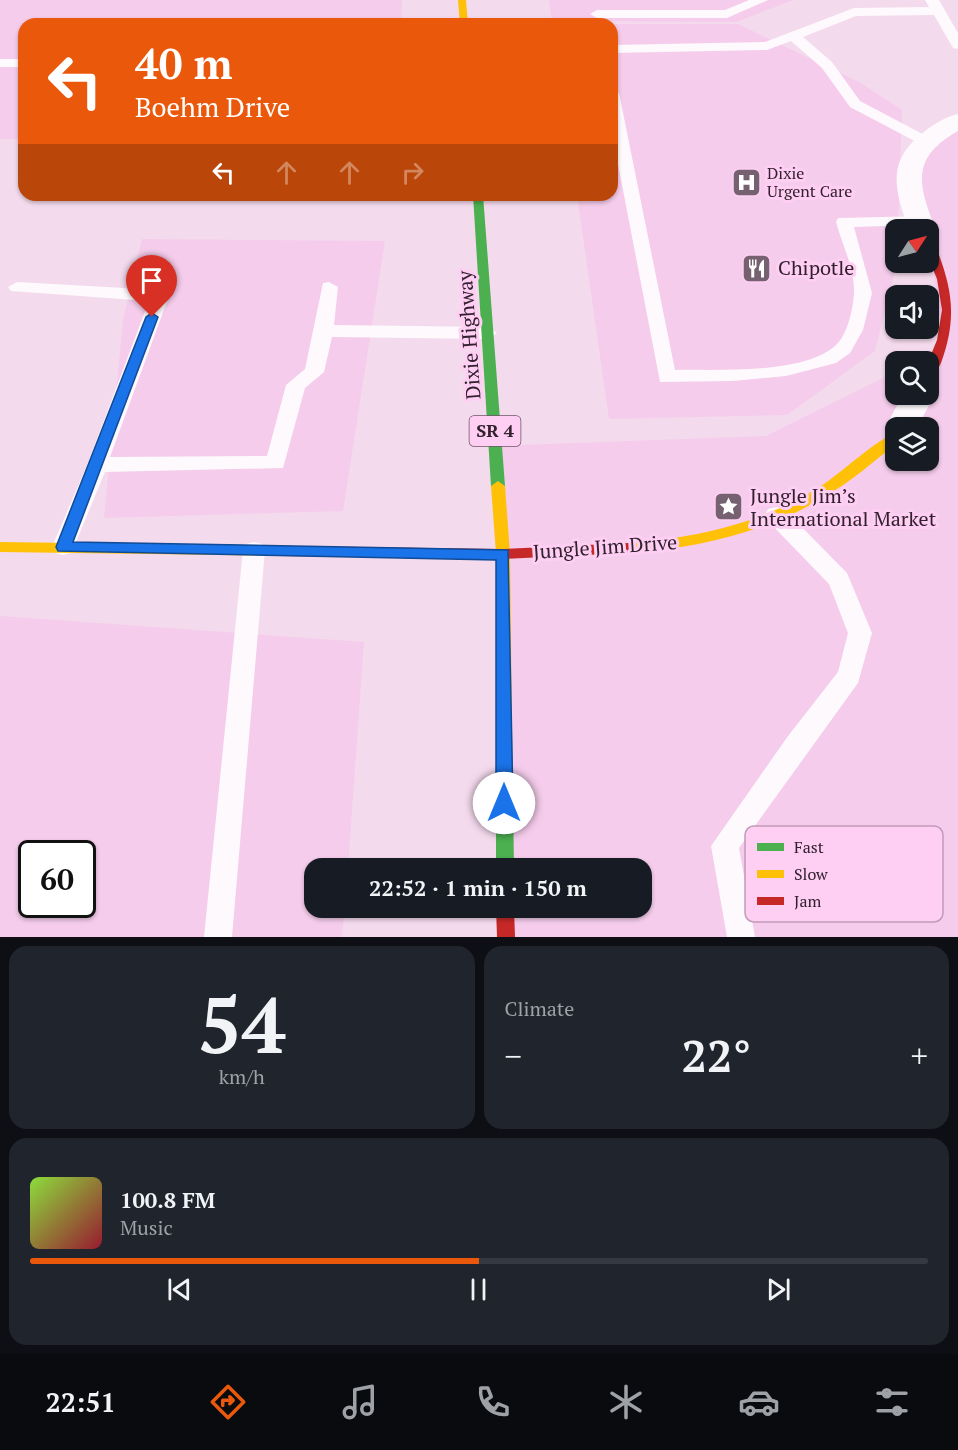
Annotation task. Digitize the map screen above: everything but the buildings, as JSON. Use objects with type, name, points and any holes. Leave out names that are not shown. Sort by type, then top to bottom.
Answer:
[{"type":"street","points":[[462,0],[464,18]]},
{"type":"street","points":[[919,219],[906,177],[912,157],[935,133],[958,121]]},
{"type":"street","name":"Dixie Highway","points":[[478,201],[503,554],[505,858]]},
{"type":"street","points":[[939,267],[948,288],[950,325],[939,357]]},
{"type":"street","name":"Jungle Jim Drive","points":[[0,547],[503,554],[653,547],[740,531],[815,497],[885,445]]},
{"type":"street","points":[[505,918],[506,937]]},
{"type":"lane","points":[[596,13],[727,14],[761,0]]},
{"type":"lane","points":[[618,49],[767,46],[854,12],[935,6],[958,45]]},
{"type":"lane","points":[[793,36],[827,65],[855,104],[926,142]]},
{"type":"lane","points":[[0,63],[18,63]]},
{"type":"lane","points":[[618,151],[667,377],[783,371],[818,363],[842,350],[856,325],[863,291],[844,222],[885,227]]},
{"type":"lane","points":[[17,287],[160,296],[97,465],[63,547]]},
{"type":"lane","points":[[97,465],[276,463],[296,385],[314,372],[324,332],[329,287]]},
{"type":"lane","points":[[324,332],[488,333]]},
{"type":"lane","points":[[741,937],[725,846],[796,744],[849,676],[860,633],[839,579],[776,515]]},
{"type":"lane","points":[[218,937],[254,550]]},
{"type":"shaded area","points":[[0,0],[402,0],[401,18],[18,18],[18,139],[0,139]]},
{"type":"shaded area","points":[[549,0],[793,0],[736,22],[618,21],[618,18],[552,18]]},
{"type":"shaded area","points":[[618,24],[738,24],[859,82],[902,110],[898,219],[885,219],[885,273],[894,273],[892,285],[885,285],[885,311],[875,351],[787,415],[609,419],[578,201],[618,201]]},
{"type":"shaded area","name":"Jungle Jim’s International Market","points":[[958,121],[958,937],[506,937],[505,918],[652,918],[652,858],[505,858],[503,554],[496,446],[766,436],[885,377],[885,405],[939,405],[938,351],[944,348],[939,311],[939,285],[935,285],[934,273],[939,273],[939,219],[923,219],[906,177]]},
{"type":"shaded area","points":[[142,239],[385,241],[343,511],[104,518],[123,320]]},
{"type":"shaded area","points":[[0,616],[364,642],[349,858],[304,858],[304,918],[344,918],[342,937],[0,937]]},
{"type":"traffic: fast","points":[[478,201],[498,486]]},
{"type":"traffic: fast","points":[[504,730],[505,858]]},
{"type":"traffic: slow","points":[[462,0],[464,18]]},
{"type":"traffic: slow","points":[[628,548],[700,539],[770,518],[825,491],[885,446]]},
{"type":"traffic: slow","points":[[498,486],[503,554],[504,730]]},
{"type":"traffic: slow","points":[[0,547],[286,551]]},
{"type":"traffic: jam","points":[[939,270],[948,310],[939,351]]},
{"type":"traffic: jam","points":[[286,551],[503,554],[628,548]]},
{"type":"traffic: jam","points":[[505,918],[506,937]]},
{"type":"place","name":"Dixie Urgent Care","points":[[746,182]]},
{"type":"place","name":"Chipotle","points":[[757,268]]},
{"type":"place","name":"Jungle Jim’s International Market","points":[[729,507]]},
{"type":"route","points":[[152,317],[97,465],[63,547],[503,554],[504,803]]}]
